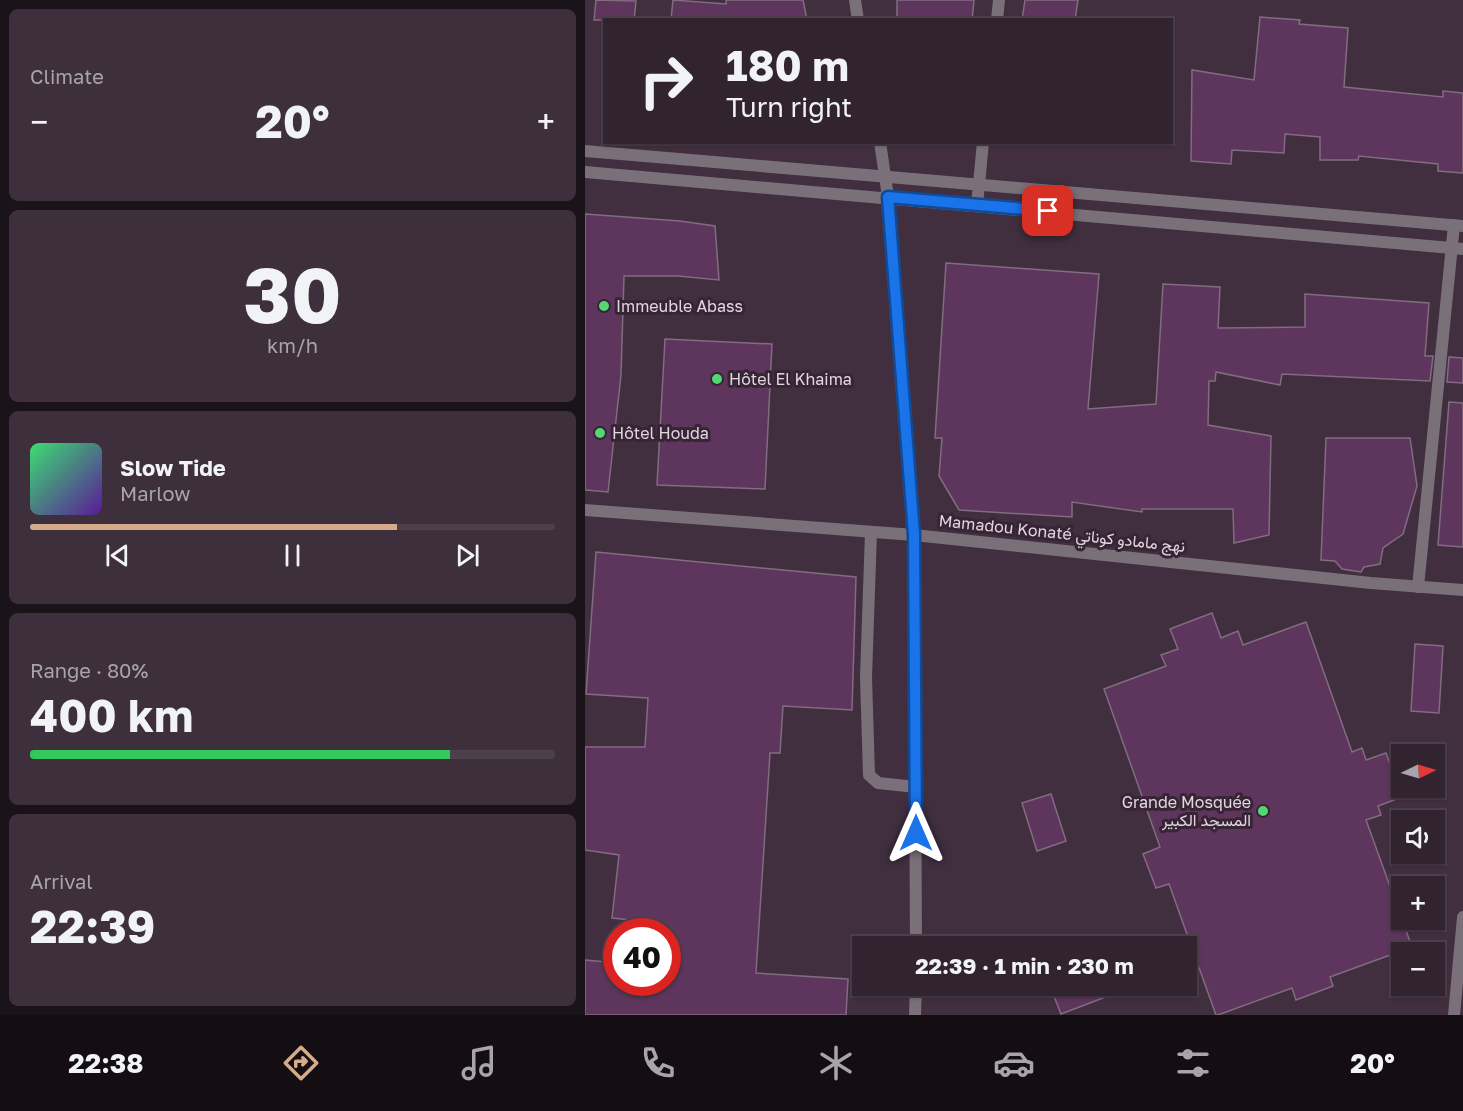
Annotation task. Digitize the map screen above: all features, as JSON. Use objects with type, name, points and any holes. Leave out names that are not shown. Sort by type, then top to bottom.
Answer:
[{"type":"street","points":[[855,0],[858,18]]},
{"type":"street","points":[[997,18],[999,0]]},
{"type":"street","points":[[880,144],[888,197],[914,535],[916,936]]},
{"type":"street","points":[[977,205],[983,144]]},
{"type":"street","points":[[585,151],[1458,226],[1418,587]]},
{"type":"street","points":[[585,172],[1457,249]]},
{"type":"street","name":"Mamadou Konaté نهج مامادو كوناتي","points":[[585,510],[914,535],[1463,590]]},
{"type":"street","points":[[871,532],[866,677],[869,775],[878,783],[917,787]]},
{"type":"street","points":[[1454,1015],[1463,916]]},
{"type":"street","points":[[915,1015],[916,996]]},
{"type":"building","points":[[596,0],[636,1],[634,18],[594,20]]},
{"type":"building","points":[[673,0],[726,4],[726,0],[803,0],[807,18],[671,18]]},
{"type":"building","points":[[897,0],[974,0],[972,18],[897,18]]},
{"type":"building","points":[[1025,0],[1078,0],[1075,18],[1022,18]]},
{"type":"building","points":[[1260,17],[1300,20],[1299,24],[1348,28],[1344,87],[1443,97],[1443,91],[1463,93],[1463,173],[1438,171],[1438,164],[1359,156],[1358,160],[1320,160],[1320,137],[1285,134],[1284,153],[1232,150],[1231,164],[1191,161],[1192,70],[1254,80]]},
{"type":"building","points":[[585,214],[715,226],[719,280],[678,276],[624,276],[621,375],[608,492],[585,490]]},
{"type":"building","points":[[946,263],[1099,274],[1088,409],[1156,404],[1163,284],[1220,287],[1218,328],[1305,327],[1305,294],[1429,303],[1425,356],[1433,356],[1430,381],[1282,374],[1280,385],[1216,372],[1215,381],[1209,381],[1208,425],[1271,436],[1269,535],[1234,543],[1233,509],[1142,509],[1142,512],[1072,502],[1072,517],[959,510],[939,476],[942,438],[935,438]]},
{"type":"building","name":"Hôtel El Khaima","points":[[665,339],[772,344],[765,489],[657,485]]},
{"type":"building","points":[[1449,357],[1463,358],[1463,383],[1447,382]]},
{"type":"building","points":[[1449,402],[1463,403],[1463,547],[1438,545]]},
{"type":"building","points":[[1326,438],[1410,438],[1417,486],[1403,534],[1383,548],[1380,564],[1364,567],[1361,572],[1342,569],[1335,561],[1321,560]]},
{"type":"building","points":[[596,552],[856,577],[852,710],[783,706],[780,753],[770,753],[756,973],[848,979],[846,1015],[585,1015],[585,960],[603,962],[603,996],[681,996],[681,918],[612,918],[619,855],[585,850],[585,747],[645,747],[648,698],[586,694]]},
{"type":"building","name":"Grande Mosquée المسجد الكبير","points":[[1212,613],[1221,638],[1238,631],[1243,645],[1306,622],[1352,752],[1362,748],[1366,760],[1386,753],[1391,767],[1391,798],[1399,798],[1378,806],[1381,815],[1366,820],[1391,889],[1391,930],[1406,930],[1410,942],[1391,942],[1391,955],[1330,977],[1333,986],[1296,1000],[1292,988],[1216,1015],[1197,962],[1197,936],[1188,936],[1169,884],[1156,888],[1143,854],[1160,847],[1104,689],[1166,666],[1161,655],[1178,649],[1170,629]]},
{"type":"building","points":[[1415,644],[1443,646],[1439,713],[1411,711]]},
{"type":"building","points":[[1051,794],[1066,841],[1037,851],[1022,803]]},
{"type":"building","points":[[1054,996],[1108,996],[1061,1014]]},
{"type":"place","name":"Immeuble Abass","points":[[604,306]]},
{"type":"place","name":"Hôtel El Khaima","points":[[717,379]]},
{"type":"place","name":"Hôtel Houda","points":[[600,433]]},
{"type":"place","name":"Grande Mosquée المسجد الكبير","points":[[1263,811]]},
{"type":"route","points":[[916,833],[914,535],[888,197],[1048,211]]}]
